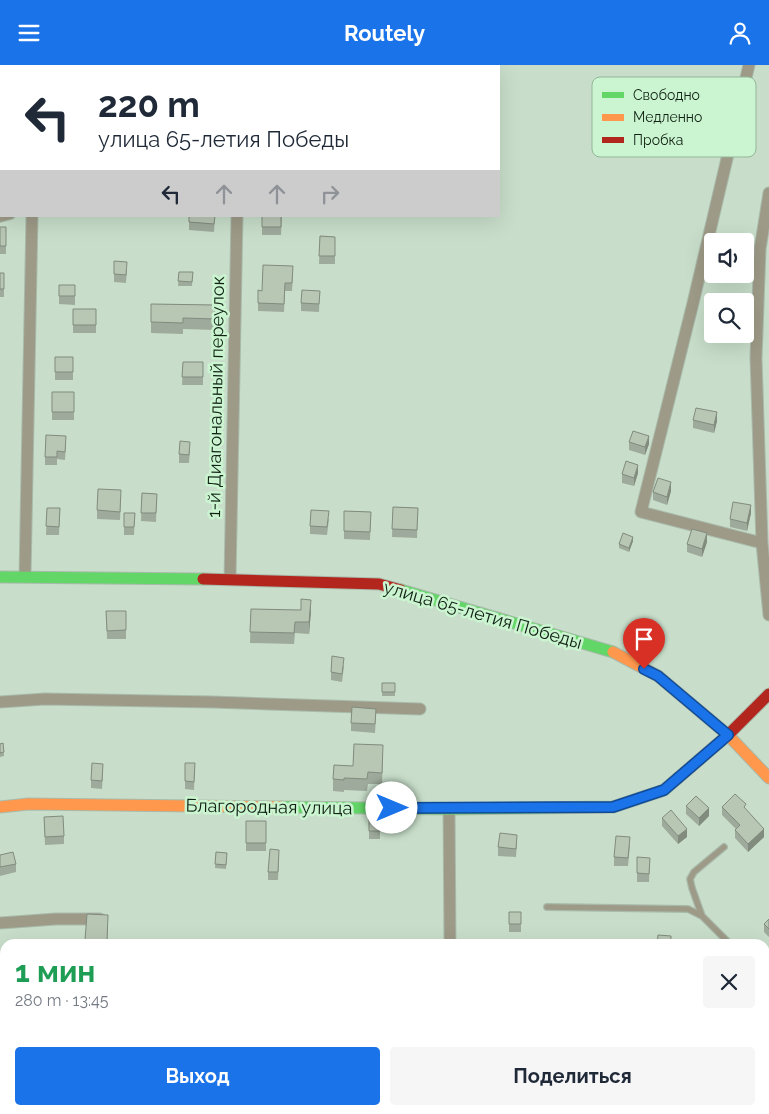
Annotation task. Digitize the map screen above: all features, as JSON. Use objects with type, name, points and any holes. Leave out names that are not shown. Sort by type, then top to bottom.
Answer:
[{"type":"street","points":[[727,157],[694,303],[641,512],[762,543]]},
{"type":"street","points":[[769,193],[760,249],[756,306],[762,543],[769,615]]},
{"type":"street","points":[[25,577],[32,217]]},
{"type":"street","name":"1-й Диагональный переулок","points":[[230,579],[237,217]]},
{"type":"street","name":"улица 65-летия Победы","points":[[0,577],[230,579],[379,584],[616,653],[658,676],[728,735],[769,778]]},
{"type":"street","name":"Благородная улица","points":[[0,807],[28,804],[449,809],[613,807],[664,790],[728,735],[769,695]]},
{"type":"street","points":[[0,702],[45,699],[192,701],[420,709]]},
{"type":"street","points":[[449,809],[450,939]]},
{"type":"street","points":[[0,923],[56,919],[100,919]]},
{"type":"lane","points":[[702,916],[690,879],[694,871],[724,847]]},
{"type":"lane","points":[[547,907],[688,909],[702,916],[725,939]]},
{"type":"building","points":[[189,217],[215,217],[214,224],[189,222]]},
{"type":"building","points":[[262,217],[281,217],[281,227],[262,227]]},
{"type":"building","points":[[0,227],[6,227],[6,246],[0,246]]},
{"type":"building","points":[[320,236],[335,237],[335,256],[319,256]]},
{"type":"building","points":[[114,261],[127,262],[126,275],[114,274]]},
{"type":"building","points":[[263,265],[293,266],[292,283],[285,283],[284,304],[258,303],[258,290],[262,291]]},
{"type":"building","points":[[179,272],[193,272],[192,282],[178,281]]},
{"type":"building","points":[[0,273],[4,273],[4,289],[0,289]]},
{"type":"building","points":[[59,285],[75,285],[75,296],[59,296]]},
{"type":"building","points":[[302,290],[320,291],[319,304],[301,303]]},
{"type":"building","points":[[151,304],[215,305],[215,319],[183,318],[183,323],[151,322]]},
{"type":"building","points":[[73,309],[96,309],[96,325],[73,325]]},
{"type":"building","points":[[55,357],[73,357],[73,372],[55,372]]},
{"type":"building","points":[[183,362],[203,362],[203,377],[182,377]]},
{"type":"building","points":[[52,392],[74,392],[74,412],[52,412]]},
{"type":"building","points":[[696,408],[717,412],[714,425],[693,420]]},
{"type":"building","points":[[633,431],[649,436],[645,447],[629,442]]},
{"type":"building","points":[[46,435],[66,436],[65,452],[57,451],[57,457],[45,457]]},
{"type":"building","points":[[180,441],[190,442],[189,455],[179,454]]},
{"type":"building","points":[[626,461],[638,465],[634,478],[622,474]]},
{"type":"building","points":[[658,478],[671,482],[667,497],[653,492]]},
{"type":"building","points":[[98,489],[121,490],[120,512],[97,510]]},
{"type":"building","points":[[142,493],[157,494],[156,513],[141,513]]},
{"type":"building","points":[[733,502],[751,505],[747,523],[730,519]]},
{"type":"building","points":[[393,507],[418,508],[417,530],[392,529]]},
{"type":"building","points":[[47,508],[60,508],[59,527],[46,526]]},
{"type":"building","points":[[311,510],[329,511],[327,527],[310,526]]},
{"type":"building","points":[[344,511],[371,512],[370,532],[344,531]]},
{"type":"building","points":[[124,513],[135,513],[134,527],[124,527]]},
{"type":"building","points":[[692,529],[707,533],[702,549],[687,544]]},
{"type":"building","points":[[623,533],[633,537],[629,548],[619,544]]},
{"type":"building","points":[[301,599],[311,600],[309,622],[295,622],[294,633],[250,632],[251,609],[301,610]]},
{"type":"building","points":[[106,611],[126,611],[126,630],[107,631]]},
{"type":"building","points":[[332,656],[344,658],[342,674],[331,672]]},
{"type":"building","points":[[382,683],[395,683],[395,692],[382,692]]},
{"type":"building","points":[[352,707],[376,709],[375,724],[351,723]]},
{"type":"building","points":[[3,743],[4,752],[0,753],[0,744]]},
{"type":"building","points":[[354,744],[383,745],[382,773],[368,772],[367,779],[333,779],[334,765],[353,766]]},
{"type":"building","points":[[92,763],[103,764],[102,781],[91,780]]},
{"type":"building","points":[[185,763],[195,763],[194,782],[185,781]]},
{"type":"building","points":[[735,794],[746,804],[744,807],[764,829],[748,844],[735,830],[740,825],[722,807]]},
{"type":"building","points":[[696,796],[709,808],[699,818],[686,806]]},
{"type":"building","points":[[671,810],[687,829],[678,836],[662,818]]},
{"type":"building","points":[[63,816],[64,836],[45,837],[44,817]]},
{"type":"building","points":[[369,816],[380,816],[380,831],[369,831]]},
{"type":"building","points":[[246,821],[266,821],[266,843],[246,843]]},
{"type":"building","points":[[500,833],[517,835],[516,849],[498,847]]},
{"type":"building","points":[[616,836],[630,837],[628,858],[614,857]]},
{"type":"building","points":[[270,849],[279,850],[278,872],[268,872]]},
{"type":"building","points":[[13,852],[16,864],[0,867],[0,855]]},
{"type":"building","points":[[216,852],[227,853],[226,865],[215,864]]},
{"type":"building","points":[[637,857],[650,858],[649,874],[637,873]]},
{"type":"building","points":[[509,912],[521,912],[521,924],[509,924]]},
{"type":"building","points":[[87,914],[108,915],[107,939],[85,939]]},
{"type":"building","points":[[769,919],[769,929],[764,924]]},
{"type":"building","points":[[658,935],[671,936],[671,939],[658,939]]},
{"type":"traffic: fast","points":[[0,577],[203,579]]},
{"type":"traffic: fast","points":[[401,590],[613,652]]},
{"type":"traffic: fast","points":[[282,807],[449,809],[613,807],[664,790],[678,778]]},
{"type":"traffic: slow","points":[[613,652],[658,676],[728,735],[769,778]]},
{"type":"traffic: slow","points":[[0,807],[28,804],[282,807]]},
{"type":"traffic: jam","points":[[203,579],[379,584],[401,590]]},
{"type":"traffic: jam","points":[[678,778],[728,735],[769,694]]},
{"type":"route","points":[[392,808],[613,807],[664,790],[728,735],[658,676],[644,669]]}]
